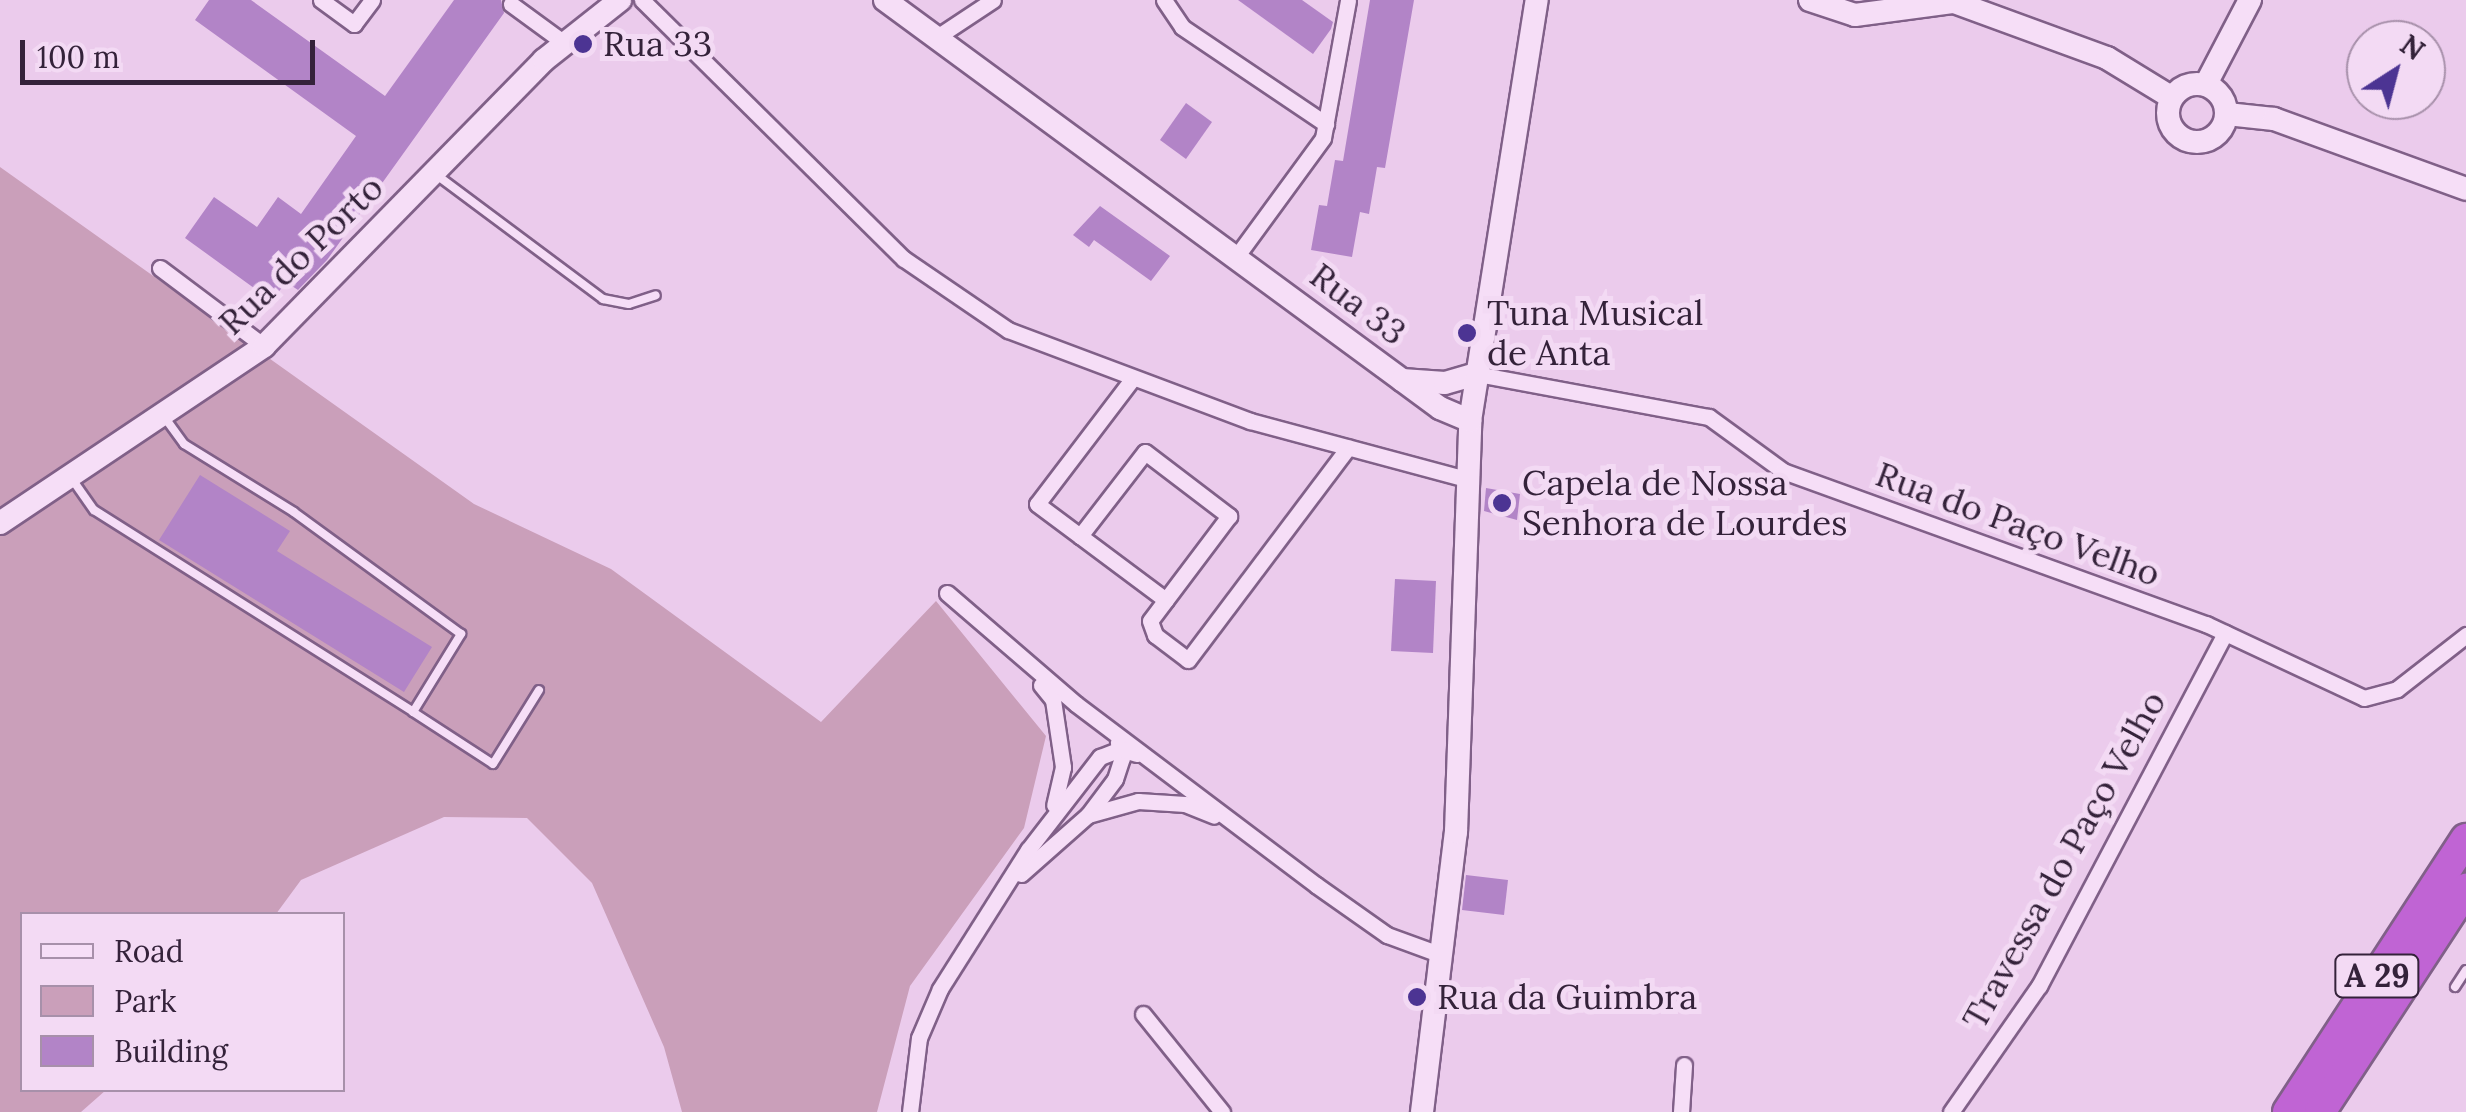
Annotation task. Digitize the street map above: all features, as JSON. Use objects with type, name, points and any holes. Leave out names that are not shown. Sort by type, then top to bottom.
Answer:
[{"type":"highway","name":"A 29","points":[[2288,1112],[2466,839]]},
{"type":"highway","name":"A 29","points":[[2320,1112],[2466,889]]},
{"type":"street","points":[[321,0],[354,24],[372,0]]},
{"type":"street","name":"Rua do Porto","points":[[0,524],[264,346],[563,42],[620,0]]},
{"type":"street","points":[[642,0],[918,270],[1008,330],[1132,378],[1348,448],[1466,480]]},
{"type":"street","name":"Rua 33","points":[[884,0],[1440,408],[1470,420]]},
{"type":"street","points":[[937,37],[994,0]]},
{"type":"street","points":[[1164,0],[1182,27],[1326,124]]},
{"type":"street","points":[[1236,257],[1323,138],[1348,0]]},
{"type":"street","points":[[1422,1112],[1456,832],[1470,420],[1537,0]]},
{"type":"street","points":[[1810,0],[1855,15],[1954,2],[2107,58],[2171,98]]},
{"type":"street","points":[[2206,84],[2250,0]]},
{"type":"street","points":[[511,4],[563,42]]},
{"type":"street","points":[[2206,84],[2221,96],[2226,114],[2212,138],[2184,140],[2170,126],[2171,98],[2186,85],[2206,84]]},
{"type":"street","points":[[2226,114],[2274,119],[2466,189]]},
{"type":"street","points":[[160,268],[264,346]]},
{"type":"street","name":"Rua 33","points":[[1402,380],[1446,383],[1477,374]]},
{"type":"street","name":"Rua do Paço Velho","points":[[1477,374],[1709,418],[1783,471],[2225,633],[2364,698],[2397,689],[2466,636]]},
{"type":"street","points":[[1132,378],[1037,504],[1166,600]]},
{"type":"street","points":[[1080,536],[1144,452],[1229,516],[1150,621],[1154,635],[1188,660],[1348,448]]},
{"type":"street","points":[[948,593],[1020,659],[1236,825],[1387,935],[1439,954]]},
{"type":"street","name":"Travessa do Paço Velho","points":[[1951,1112],[2039,986],[2225,633]]},
{"type":"street","points":[[1020,659],[1053,700],[1063,767],[1046,823]]},
{"type":"street","points":[[1014,880],[1088,815],[1115,779],[1122,750],[1111,731]]},
{"type":"street","points":[[910,1112],[919,1038],[940,989],[1014,880],[1046,823],[1100,757],[1122,750],[1145,756]]},
{"type":"street","points":[[1088,815],[1138,800],[1185,804],[1236,825]]},
{"type":"street","points":[[1143,1014],[1222,1112]]},
{"type":"street","points":[[1681,1112],[1684,1065]]},
{"type":"lane","points":[[434,174],[603,299],[629,304],[656,294]]},
{"type":"lane","points":[[163,414],[184,444],[294,512],[461,634],[413,712]]},
{"type":"lane","points":[[70,476],[94,510],[494,764],[539,690]]},
{"type":"lane","points":[[2455,987],[2466,970]]},
{"type":"green space","points":[[0,167],[474,504],[611,569],[821,722],[936,601],[1046,736],[1024,828],[910,986],[877,1112],[682,1112],[664,1047],[592,883],[527,818],[444,817],[301,880],[277,912],[20,912],[20,1092],[104,1092],[81,1112],[0,1112]]},
{"type":"building","points":[[209,0],[251,0],[385,96],[454,0],[501,0],[504,13],[327,260],[298,290],[286,282],[272,301],[185,238],[214,197],[257,227],[278,197],[301,214],[356,136],[195,20]]},
{"type":"building","points":[[1238,0],[1302,0],[1333,22],[1313,54]]},
{"type":"building","points":[[1370,0],[1414,0],[1385,168],[1377,167],[1369,214],[1360,212],[1352,257],[1311,250],[1319,205],[1327,206],[1335,160],[1343,161]]},
{"type":"building","points":[[1186,103],[1212,122],[1186,159],[1160,140]]},
{"type":"building","points":[[1100,206],[1170,256],[1151,281],[1094,240],[1089,247],[1073,235]]},
{"type":"building","points":[[200,475],[290,531],[277,551],[432,647],[404,692],[159,540]]},
{"type":"building","name":"Capela de Nossa Senhora de Lourdes","points":[[1486,488],[1520,494],[1517,520],[1484,511]]},
{"type":"building","points":[[1395,579],[1436,581],[1433,653],[1391,651]]},
{"type":"building","points":[[1466,875],[1508,880],[1504,915],[1462,910]]},
{"type":"place","name":"Rua 33","points":[[583,44]]},
{"type":"place","name":"Tuna Musical de Anta","points":[[1467,333]]},
{"type":"place","name":"Capela de Nossa Senhora de Lourdes","points":[[1502,503]]},
{"type":"place","name":"Rua da Guimbra","points":[[1417,997]]}]
